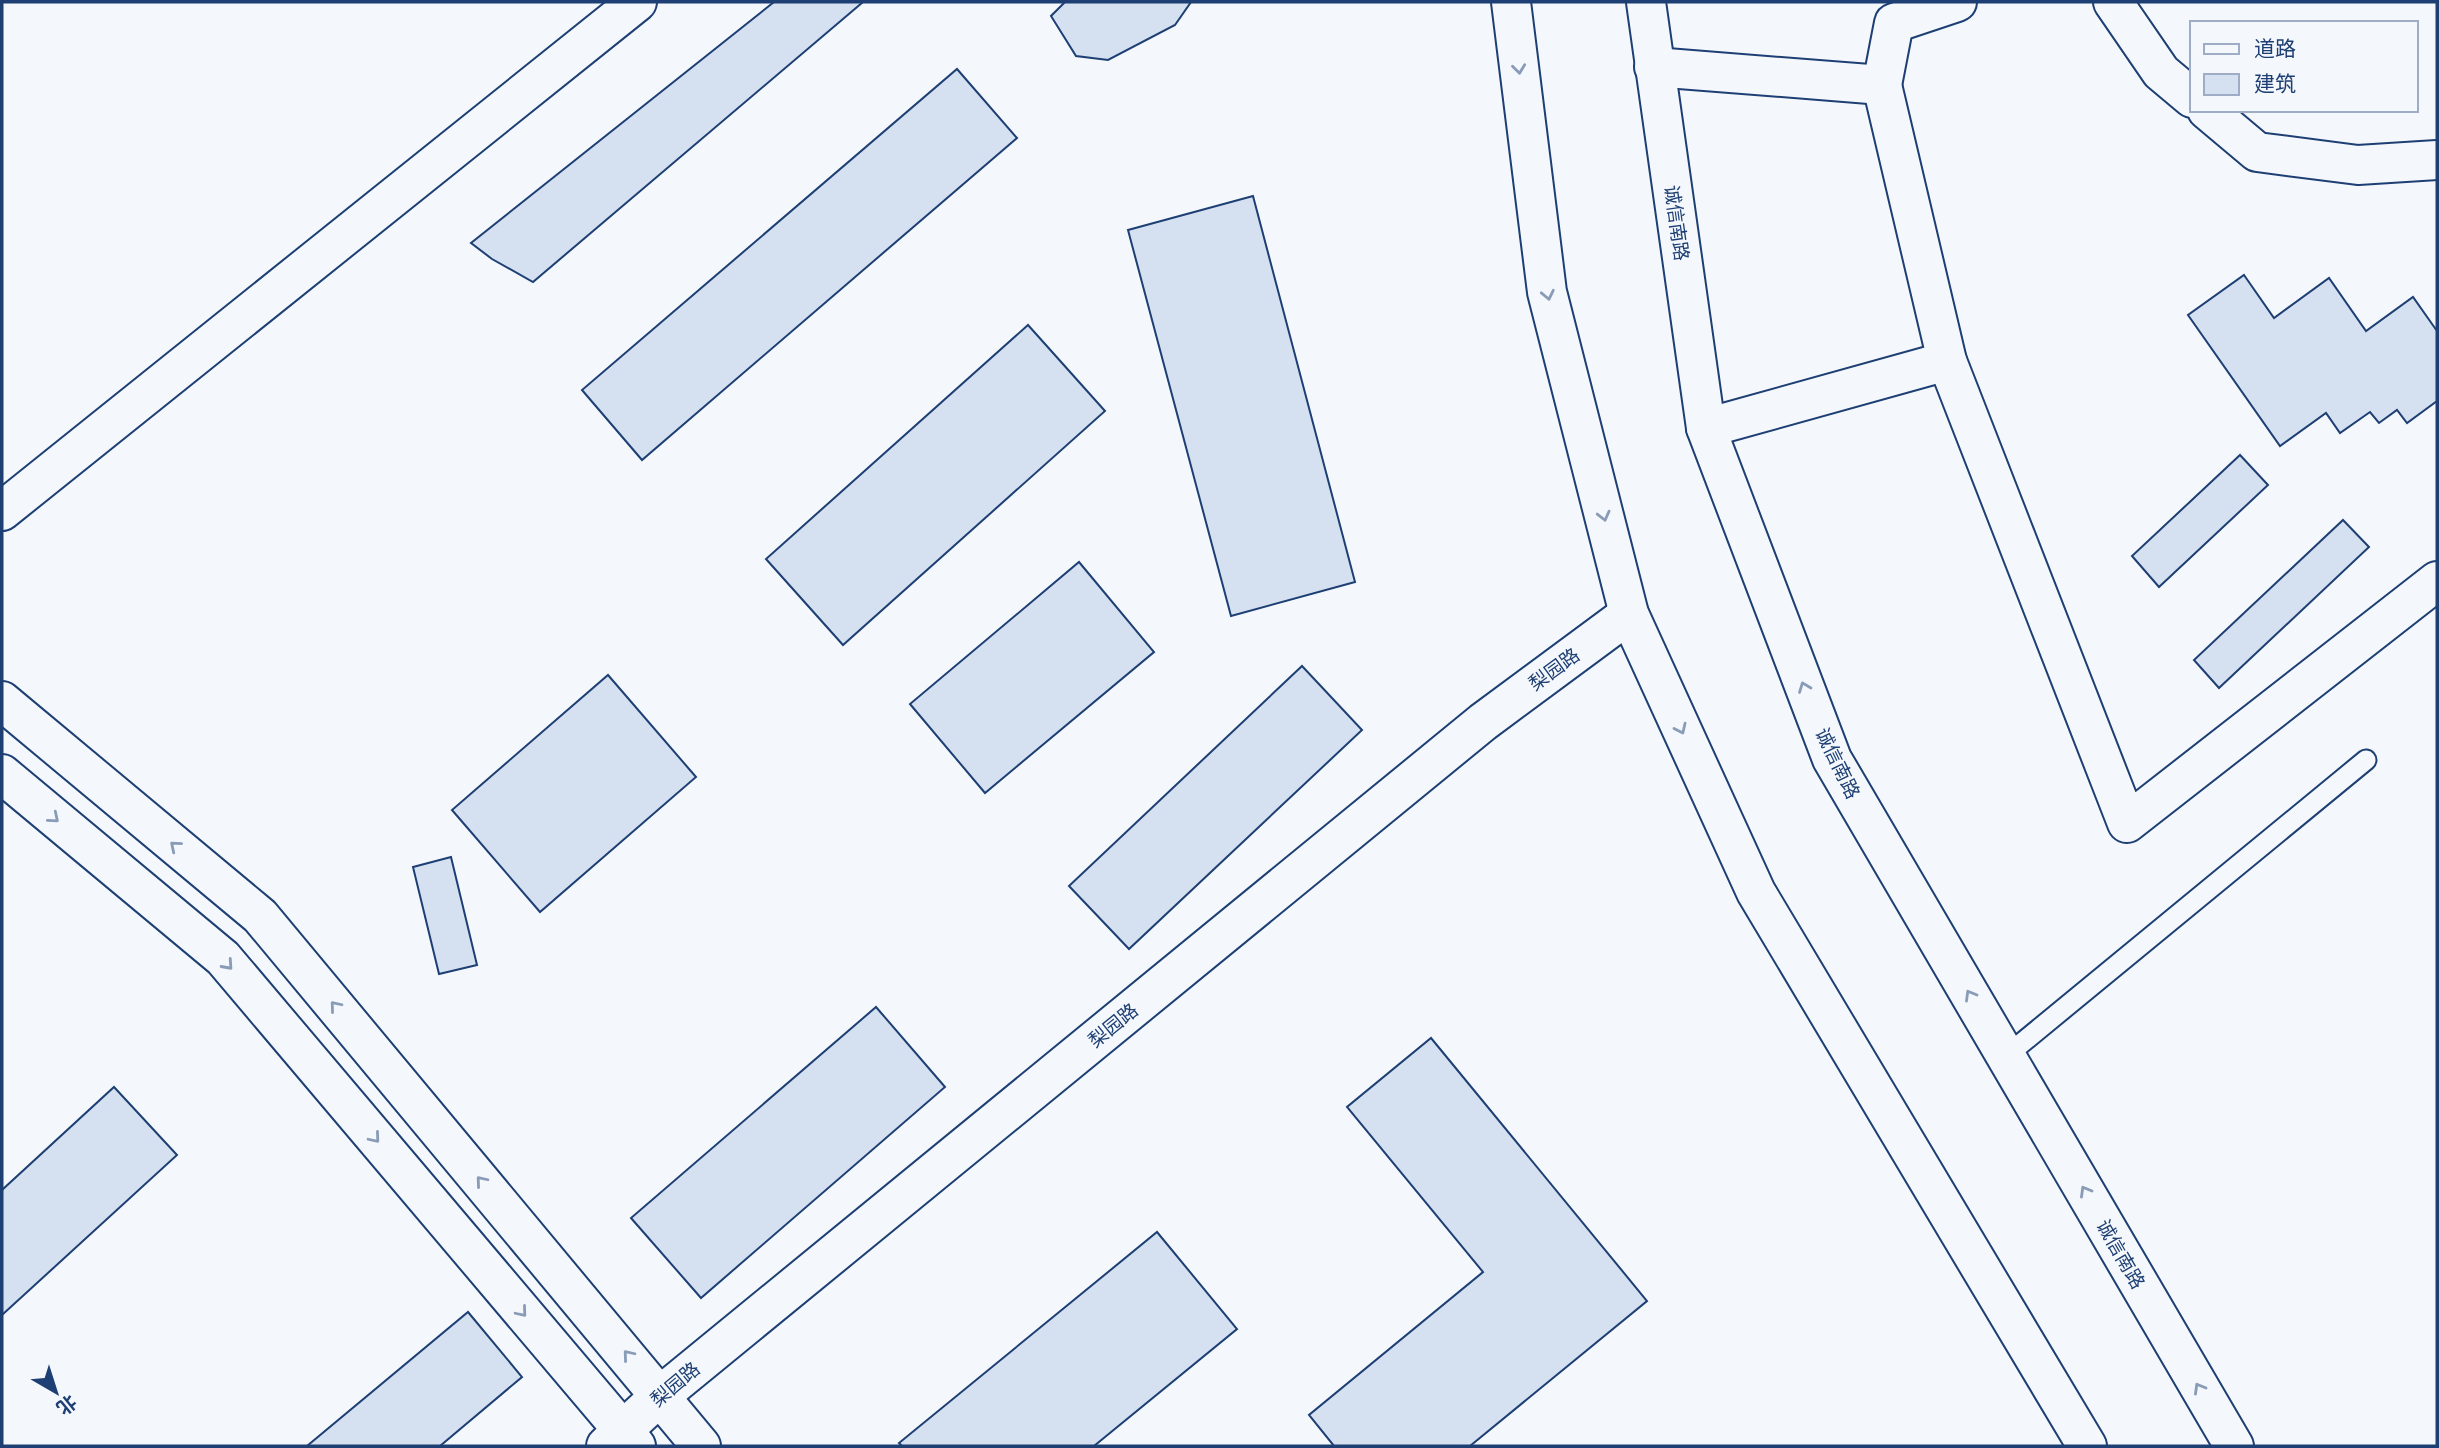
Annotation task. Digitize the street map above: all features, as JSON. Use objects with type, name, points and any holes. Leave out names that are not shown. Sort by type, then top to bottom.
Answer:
[{"type":"street","points":[[2,511],[636,2]]},
{"type":"street","points":[[1511,2],[1547,292],[1629,614],[1756,892],[2087,1446]]},
{"type":"street","name":"诚信南路","points":[[1647,2],[1706,428],[1832,760],[2234,1446]]},
{"type":"street","points":[[1957,2],[1894,23],[1882,85],[1947,361],[2127,823],[2437,581]]},
{"type":"street","points":[[2113,2],[2161,72],[2190,96]]},
{"type":"street","points":[[1654,67],[1882,85]]},
{"type":"street","points":[[2209,112],[2257,152],[2358,165],[2437,160]]},
{"type":"street","points":[[1706,428],[1947,361]]},
{"type":"street","name":"梨园路","points":[[622,1441],[661,1395],[1483,722],[1629,614]]},
{"type":"street","points":[[2,701],[260,916],[701,1446]]},
{"type":"street","points":[[2,774],[223,958],[622,1441]]},
{"type":"lane","points":[[2006,1056],[2366,760]]},
{"type":"building","points":[[774,2],[863,2],[533,282],[492,259],[471,243]]},
{"type":"building","points":[[1065,2],[1191,2],[1175,25],[1108,60],[1076,56],[1051,16]]},
{"type":"building","points":[[957,69],[1017,138],[642,460],[582,390]]},
{"type":"building","points":[[1253,196],[1355,582],[1231,616],[1128,230]]},
{"type":"building","points":[[2244,275],[2274,318],[2329,278],[2366,331],[2413,297],[2437,331],[2437,401],[2407,423],[2397,410],[2379,423],[2370,412],[2340,433],[2326,413],[2280,446],[2188,315]]},
{"type":"building","points":[[1028,325],[1105,411],[843,645],[766,559]]},
{"type":"building","points":[[2240,455],[2268,485],[2159,587],[2132,556]]},
{"type":"building","points":[[2343,520],[2369,547],[2219,688],[2194,660]]},
{"type":"building","points":[[1079,562],[1154,652],[985,793],[910,704]]},
{"type":"building","points":[[1302,666],[1362,730],[1129,949],[1069,886]]},
{"type":"building","points":[[608,675],[696,777],[540,912],[452,810]]},
{"type":"building","points":[[451,857],[477,965],[439,974],[413,867]]},
{"type":"building","points":[[876,1007],[945,1087],[701,1298],[631,1218]]},
{"type":"building","points":[[1431,1038],[1647,1301],[1470,1446],[1334,1446],[1309,1415],[1483,1272],[1347,1107]]},
{"type":"building","points":[[114,1087],[177,1155],[2,1315],[2,1190]]},
{"type":"building","points":[[1157,1232],[1237,1329],[1094,1446],[902,1446],[899,1443]]},
{"type":"building","points":[[468,1312],[522,1377],[440,1446],[307,1446]]}]
